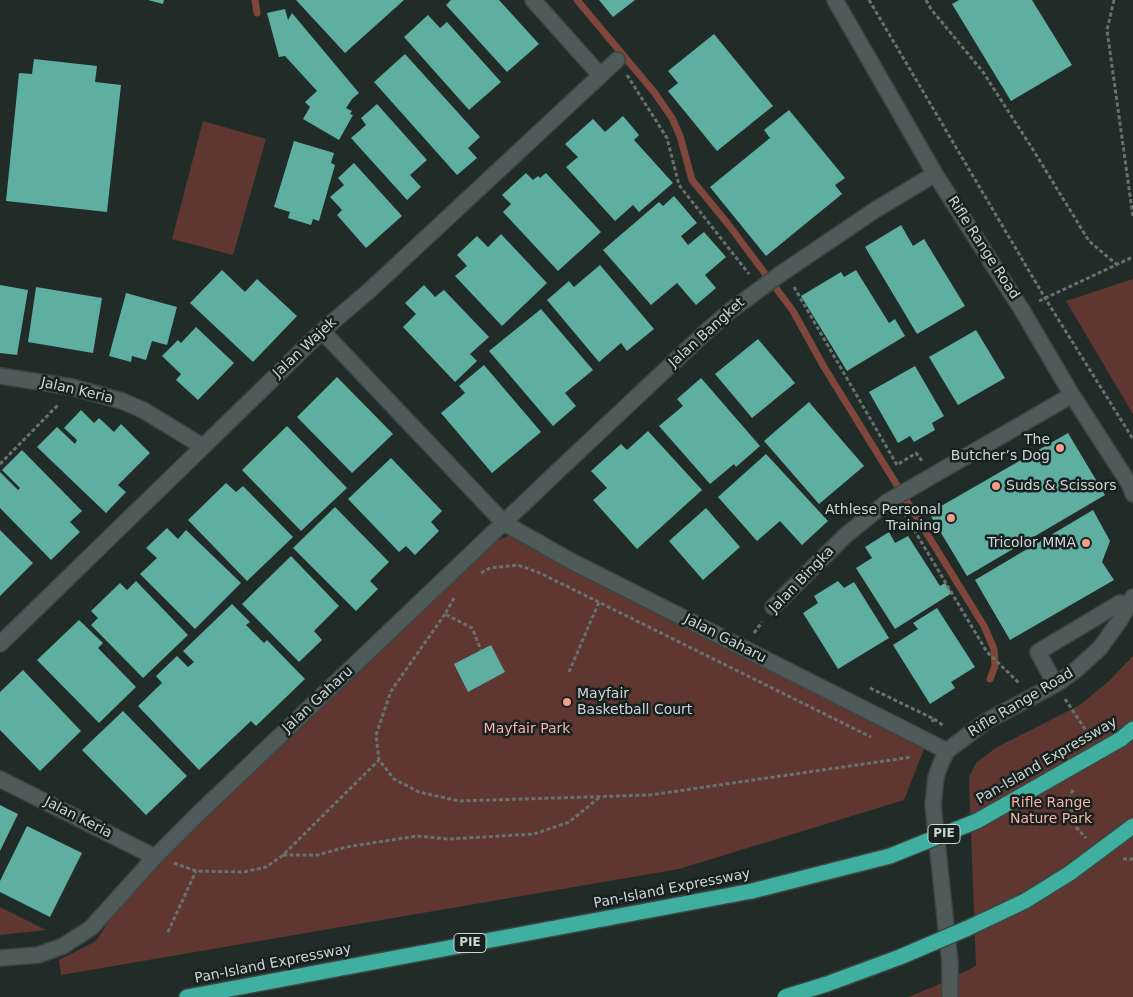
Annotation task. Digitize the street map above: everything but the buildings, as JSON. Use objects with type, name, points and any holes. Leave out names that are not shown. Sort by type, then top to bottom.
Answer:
[{"type":"highway","name":"Pan-Island Expressway","points":[[187,997],[752,891],[890,856],[977,821],[1121,739],[1133,729]]},
{"type":"highway","points":[[785,997],[827,984],[900,957],[1017,905],[1070,873],[1133,826]]},
{"type":"street","points":[[533,0],[600,75]]},
{"type":"street","name":"Rifle Range Road","points":[[835,0],[935,174],[1022,310],[1072,395],[1130,486],[1133,494]]},
{"type":"street","name":"Jalan Wajek","points":[[0,644],[322,331],[370,290],[617,60]]},
{"type":"street","name":"Jalan Bangket","points":[[504,523],[709,329],[749,296],[875,210],[935,174]]},
{"type":"street","name":"Jalan Gaharu","points":[[322,331],[504,523],[572,561],[947,751]]},
{"type":"street","name":"Jalan Keria","points":[[0,376],[72,386],[122,401],[143,410],[202,446]]},
{"type":"street","name":"Jalan Bingka","points":[[773,607],[846,534],[887,502],[1072,395]]},
{"type":"street","name":"Jalan Gaharu","points":[[0,958],[38,955],[64,946],[91,928],[155,857],[197,815],[504,523]]},
{"type":"street","points":[[1055,684],[1038,652],[1122,606]]},
{"type":"street","name":"Rifle Range Road","points":[[950,997],[950,963],[933,805],[936,776],[947,751],[985,722],[1055,684],[1077,669],[1100,648],[1122,606]]},
{"type":"street","name":"Jalan Keria","points":[[0,779],[155,857]]},
{"type":"path","points":[[868,0],[1045,298],[1133,439]]},
{"type":"path","points":[[926,0],[931,9],[983,72],[1089,241],[1116,264]]},
{"type":"path","points":[[1114,0],[1107,30],[1133,217]]},
{"type":"path","points":[[617,60],[667,138],[679,185],[754,279]]},
{"type":"path","points":[[1045,298],[1133,257]]},
{"type":"path","points":[[782,273],[896,465],[916,453],[924,480]]},
{"type":"path","points":[[0,464],[60,403]]},
{"type":"path","points":[[887,502],[904,512],[988,652],[1002,666]]},
{"type":"path","points":[[569,672],[599,602]]},
{"type":"path","name":"Jalan Bingka","points":[[744,649],[773,607]]},
{"type":"path","points":[[445,614],[391,691],[376,735],[379,760],[394,780],[419,792],[459,801],[650,796],[912,757]]},
{"type":"path","points":[[1055,684],[1094,742]]},
{"type":"path","points":[[155,857],[196,871],[244,872],[266,867],[283,855],[379,760]]},
{"type":"path","points":[[1076,782],[1069,798],[1075,826],[1091,843]]},
{"type":"path","points":[[283,855],[318,855],[346,847],[417,836],[448,839],[534,834],[569,822],[601,797]]},
{"type":"path","points":[[1116,859],[1133,859]]},
{"type":"path","points":[[168,932],[196,871]]},
{"type":"green space","points":[[203,121],[266,139],[233,255],[172,239]]},
{"type":"green space","points":[[1133,279],[1133,414],[1066,301]]},
{"type":"green space","name":"Mayfair Park","points":[[510,535],[926,744],[904,800],[679,869],[61,975],[59,960],[96,941],[144,867],[475,550]]},
{"type":"green space","name":"Rifle Range Nature Park","points":[[1133,656],[1133,997],[908,997],[976,966],[969,777],[976,763],[997,747],[1080,705],[1109,681]]},
{"type":"green space","points":[[0,907],[46,930],[0,935]]},
{"type":"waterway","points":[[255,0],[257,13]]},
{"type":"waterway","points":[[577,0],[654,92],[672,118],[680,136],[692,180],[728,224],[793,311],[824,367],[984,626],[994,649],[995,666],[990,679]]},
{"type":"place","name":"The Butcher’s Dog","points":[[1060,448]]},
{"type":"place","name":"Suds & Scissors","points":[[996,486]]},
{"type":"place","name":"Athlese Personal Training","points":[[951,518]]},
{"type":"place","name":"Tricolor MMA","points":[[1086,543]]},
{"type":"place","name":"Mayfair Basketball Court","points":[[567,702]]}]
